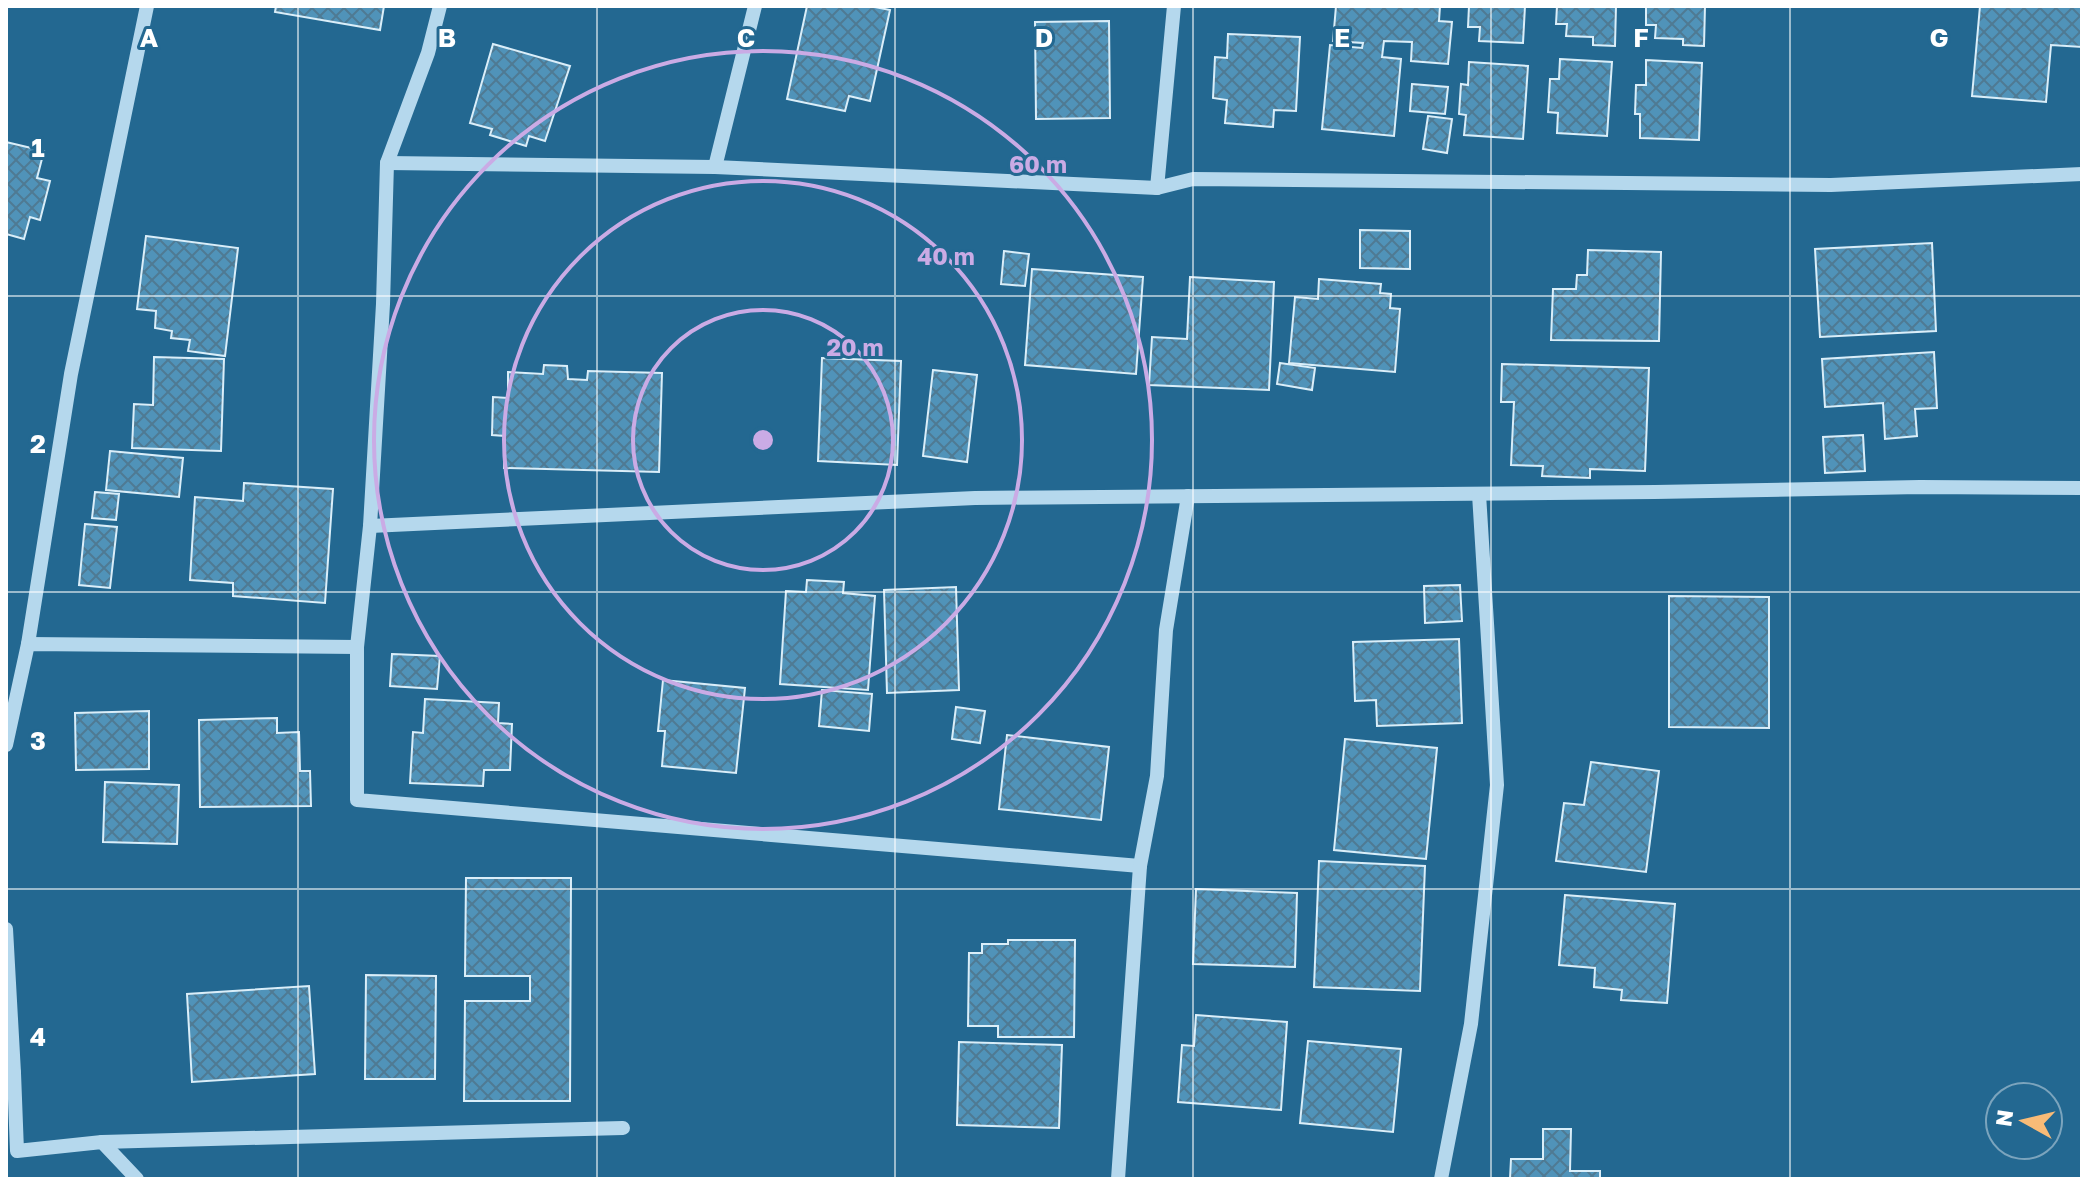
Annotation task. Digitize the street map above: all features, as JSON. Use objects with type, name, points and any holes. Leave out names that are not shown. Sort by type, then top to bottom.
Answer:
[{"type":"street","points":[[6,745],[28,644],[71,374],[147,6]]},
{"type":"street","points":[[440,6],[428,53],[387,163],[383,304],[370,526],[357,647],[357,800],[1140,866]]},
{"type":"street","points":[[715,167],[755,6]]},
{"type":"street","points":[[1157,188],[1174,6]]},
{"type":"street","points":[[387,163],[715,167],[1157,188],[1193,179],[1831,185],[2082,174]]},
{"type":"street","points":[[370,526],[975,498],[1920,487],[2082,488]]},
{"type":"street","points":[[1441,1179],[1471,1024],[1497,785],[1479,494]]},
{"type":"street","points":[[1118,1179],[1140,866],[1157,776],[1166,630],[1188,496]]},
{"type":"street","points":[[28,644],[357,647]]},
{"type":"street","points":[[6,929],[10,1073],[17,1151],[102,1142],[623,1128]]},
{"type":"street","points":[[102,1142],[137,1179]]},
{"type":"building","points":[[276,6],[384,6],[380,30],[275,12]]},
{"type":"building","points":[[807,6],[870,6],[890,10],[870,101],[849,96],[845,111],[787,99]]},
{"type":"building","points":[[1336,6],[1440,6],[1439,21],[1452,22],[1448,64],[1411,61],[1412,42],[1384,41],[1382,57],[1401,59],[1394,136],[1322,129],[1330,45],[1362,48],[1363,43],[1333,41]]},
{"type":"building","points":[[1469,6],[1525,6],[1523,43],[1479,41],[1480,27],[1468,27]]},
{"type":"building","points":[[1557,6],[1616,6],[1615,46],[1593,45],[1593,37],[1566,36],[1567,24],[1556,24]]},
{"type":"building","points":[[1646,6],[1705,6],[1704,46],[1683,45],[1683,39],[1655,38],[1656,25],[1646,25]]},
{"type":"building","points":[[1980,6],[2082,6],[2082,47],[2051,45],[2046,102],[1972,96]]},
{"type":"building","points":[[1109,21],[1110,118],[1036,119],[1035,22]]},
{"type":"building","points":[[1228,34],[1300,37],[1296,111],[1274,110],[1273,127],[1225,123],[1227,100],[1213,98],[1215,57],[1227,58]]},
{"type":"building","points":[[493,44],[570,66],[545,141],[529,136],[526,146],[490,135],[492,129],[470,123]]},
{"type":"building","points":[[1560,59],[1612,62],[1607,136],[1557,133],[1558,113],[1548,112],[1550,79],[1559,79]]},
{"type":"building","points":[[1646,60],[1702,63],[1699,140],[1640,138],[1640,114],[1635,114],[1636,85],[1646,85]]},
{"type":"building","points":[[1469,62],[1528,66],[1523,139],[1464,135],[1466,115],[1459,114],[1461,84],[1468,85]]},
{"type":"building","points":[[1412,84],[1448,87],[1445,114],[1410,111]]},
{"type":"building","points":[[1428,116],[1452,119],[1447,153],[1423,149]]},
{"type":"building","points":[[6,142],[44,151],[37,178],[50,181],[40,220],[30,217],[24,239],[6,234]]},
{"type":"building","points":[[1360,230],[1410,231],[1410,269],[1360,268]]},
{"type":"building","points":[[146,236],[238,248],[225,356],[188,351],[190,340],[171,338],[172,331],[155,328],[156,311],[137,309]]},
{"type":"building","points":[[1932,243],[1936,331],[1820,337],[1815,249]]},
{"type":"building","points":[[1588,250],[1661,252],[1659,341],[1551,340],[1553,289],[1576,289],[1577,275],[1587,275]]},
{"type":"building","points":[[1004,251],[1029,254],[1025,286],[1001,284]]},
{"type":"building","points":[[1032,269],[1143,277],[1136,374],[1025,365]]},
{"type":"building","points":[[1190,277],[1274,282],[1269,390],[1149,385],[1152,337],[1187,339]]},
{"type":"building","points":[[1319,279],[1381,284],[1380,293],[1391,294],[1390,308],[1400,309],[1395,372],[1289,363],[1295,297],[1318,299]]},
{"type":"building","points":[[1934,352],[1937,408],[1915,409],[1917,436],[1885,439],[1883,403],[1825,407],[1822,359]]},
{"type":"building","points":[[154,357],[224,359],[221,451],[132,448],[134,404],[153,405]]},
{"type":"building","points":[[822,358],[901,361],[897,465],[818,461]]},
{"type":"building","points":[[1280,363],[1315,368],[1312,390],[1277,384]]},
{"type":"building","points":[[1502,364],[1649,368],[1645,471],[1590,469],[1590,478],[1542,476],[1543,466],[1511,465],[1514,402],[1501,402]]},
{"type":"building","points":[[544,365],[567,366],[568,379],[587,380],[588,371],[662,373],[659,472],[504,468],[505,436],[492,435],[493,397],[508,398],[508,372],[543,374]]},
{"type":"building","points":[[933,370],[977,375],[967,462],[923,456]]},
{"type":"building","points":[[1863,435],[1865,471],[1825,473],[1823,437]]},
{"type":"building","points":[[110,451],[183,458],[179,497],[106,490]]},
{"type":"building","points":[[244,483],[333,489],[325,603],[233,596],[233,583],[190,580],[195,497],[243,501]]},
{"type":"building","points":[[95,492],[119,494],[116,520],[92,518]]},
{"type":"building","points":[[85,524],[117,527],[110,588],[79,585]]},
{"type":"building","points":[[807,580],[844,582],[843,593],[875,596],[868,690],[780,684],[786,591],[806,592]]},
{"type":"building","points":[[1460,585],[1462,621],[1425,623],[1424,586]]},
{"type":"building","points":[[956,587],[959,690],[887,693],[884,590]]},
{"type":"building","points":[[1669,596],[1769,597],[1769,728],[1669,727]]},
{"type":"building","points":[[1459,639],[1462,723],[1377,726],[1376,700],[1355,701],[1353,642]]},
{"type":"building","points":[[392,654],[440,656],[437,689],[390,686]]},
{"type":"building","points":[[663,680],[745,688],[736,773],[662,766],[665,731],[658,731]]},
{"type":"building","points":[[822,690],[872,694],[869,731],[819,726]]},
{"type":"building","points":[[425,699],[499,703],[498,723],[512,724],[510,770],[484,770],[483,786],[410,783],[413,732],[423,733]]},
{"type":"building","points":[[956,707],[985,711],[980,743],[952,739]]},
{"type":"building","points":[[149,711],[149,769],[76,770],[75,713]]},
{"type":"building","points":[[277,718],[277,733],[299,732],[300,771],[310,771],[311,806],[200,807],[199,720]]},
{"type":"building","points":[[1007,735],[1109,747],[1101,820],[999,809]]},
{"type":"building","points":[[1345,739],[1437,748],[1426,859],[1334,850]]},
{"type":"building","points":[[1591,762],[1659,771],[1646,872],[1556,861],[1564,803],[1584,805]]},
{"type":"building","points":[[105,782],[179,785],[177,844],[103,842]]},
{"type":"building","points":[[1319,861],[1425,866],[1420,991],[1314,987]]},
{"type":"building","points":[[466,878],[571,878],[570,1101],[464,1101],[465,1001],[530,1001],[530,976],[465,976]]},
{"type":"building","points":[[1196,889],[1297,893],[1295,967],[1193,964]]},
{"type":"building","points":[[1565,895],[1675,904],[1667,1003],[1621,1000],[1622,990],[1594,987],[1595,968],[1559,965]]},
{"type":"building","points":[[1008,940],[1075,940],[1074,1037],[998,1037],[998,1026],[968,1026],[969,953],[982,953],[982,944],[1008,944]]},
{"type":"building","points":[[366,975],[436,976],[435,1079],[365,1079]]},
{"type":"building","points":[[309,986],[315,1074],[192,1082],[187,994]]},
{"type":"building","points":[[1196,1015],[1287,1022],[1281,1110],[1178,1102],[1182,1045],[1194,1046]]},
{"type":"building","points":[[1308,1041],[1401,1049],[1393,1132],[1300,1123]]},
{"type":"building","points":[[959,1042],[1062,1045],[1059,1128],[957,1125]]},
{"type":"building","points":[[1543,1129],[1571,1129],[1570,1171],[1600,1171],[1600,1179],[1510,1179],[1511,1159],[1543,1159]]}]
